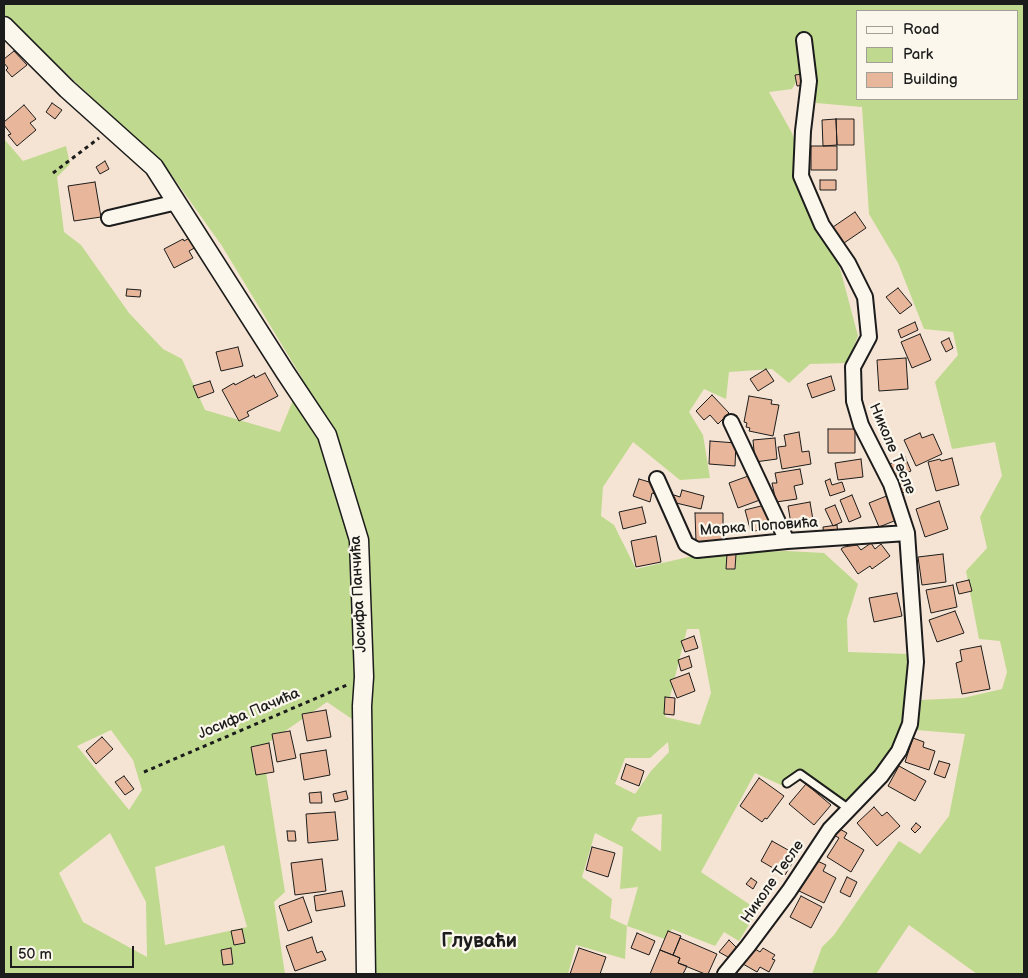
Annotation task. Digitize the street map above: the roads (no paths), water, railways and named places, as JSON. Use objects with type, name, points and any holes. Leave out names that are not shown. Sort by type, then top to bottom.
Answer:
[{"type":"street","name":"Јосифа Панчића","points":[[4,26],[67,89],[154,167],[284,372],[327,435],[359,540],[364,677],[362,706],[366,974]]},
{"type":"street","name":"Николе Тесле","points":[[725,974],[789,891],[830,828],[881,776],[899,751],[910,724],[916,662],[907,533],[890,484],[861,425],[854,401],[853,367],[868,337],[865,298],[848,263],[822,226],[801,176],[803,131],[809,81],[804,40]]},
{"type":"street","points":[[109,218],[177,202]]},
{"type":"street","points":[[731,422],[786,541]]},
{"type":"street","name":"Марка Поповића","points":[[657,479],[686,544],[697,550],[786,541],[907,533]]},
{"type":"lane","points":[[787,783],[800,774],[849,809]]},
{"type":"district","name":"Глуваћи","points":[[479,942]]}]
